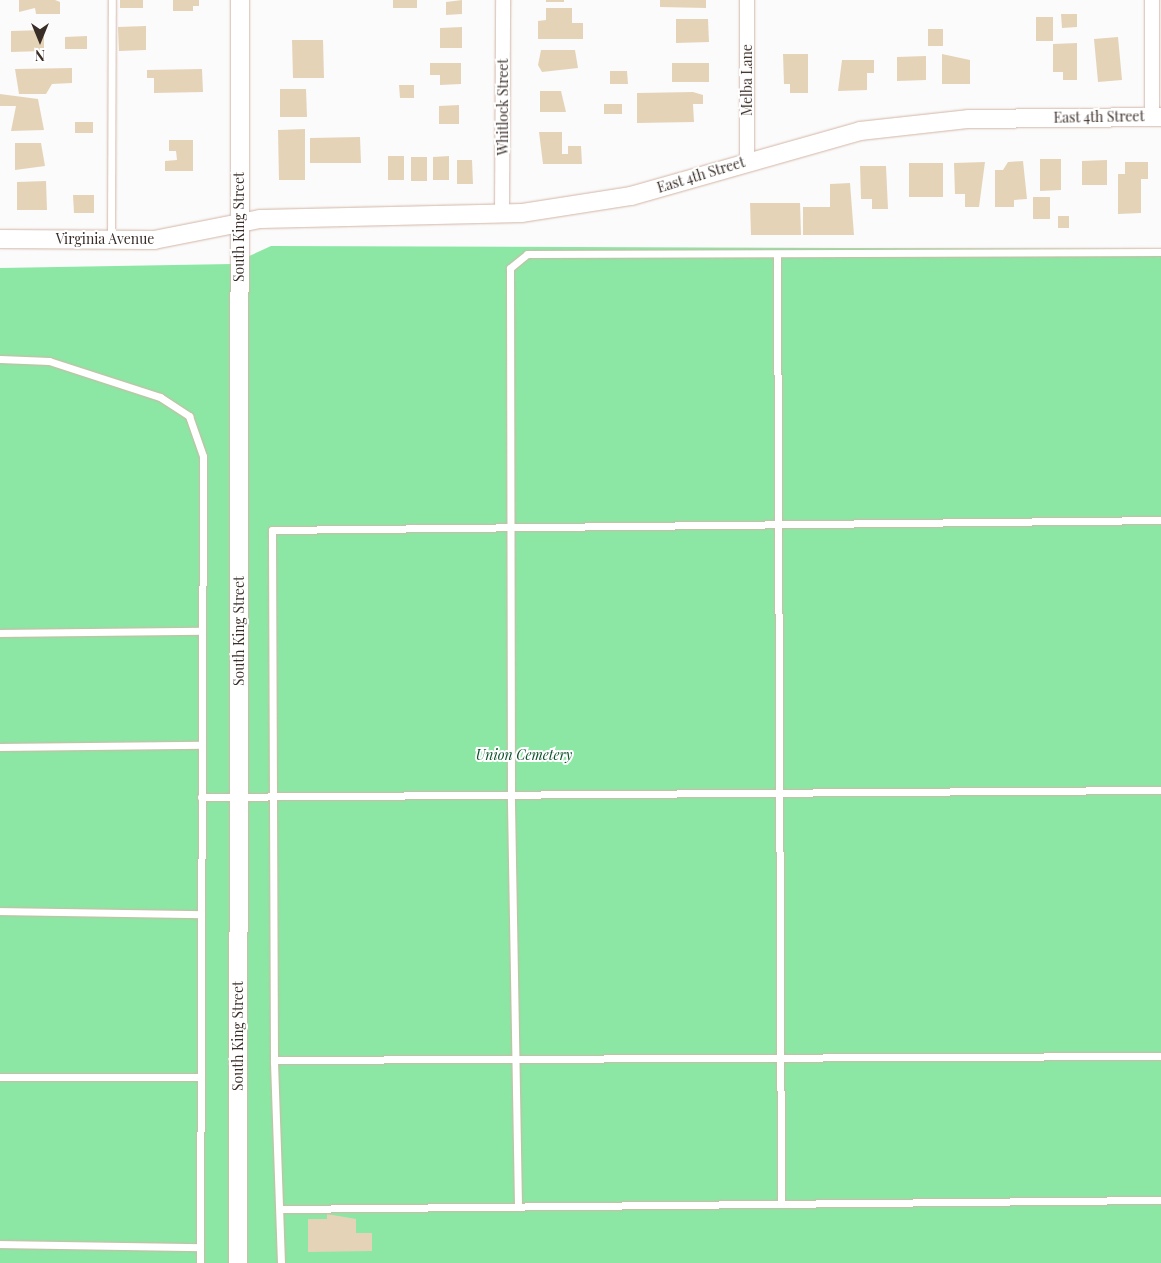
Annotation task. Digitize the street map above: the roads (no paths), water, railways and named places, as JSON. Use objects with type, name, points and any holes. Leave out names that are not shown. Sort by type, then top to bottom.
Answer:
[{"type":"street","name":"South King Street","points":[[238,1263],[240,0]]},
{"type":"street","name":"Whitlock Street","points":[[502,214],[503,0]]},
{"type":"street","name":"Melba Lane","points":[[747,0],[747,160]]},
{"type":"street","points":[[1152,0],[1156,117]]},
{"type":"street","name":"East 4th Street","points":[[239,224],[260,219],[502,214],[631,196],[815,140],[914,122],[1156,117]]},
{"type":"street","name":"Virginia Avenue","points":[[0,239],[154,240],[239,224]]},
{"type":"lane","points":[[111,240],[112,0]]},
{"type":"lane","points":[[518,1205],[511,794],[513,525],[510,268],[517,259],[527,254],[1161,252]]},
{"type":"lane","points":[[777,254],[781,1202]]},
{"type":"lane","points":[[0,359],[49,361],[98,374],[160,397],[189,416],[204,456],[200,631],[200,1263]]},
{"type":"lane","points":[[281,1263],[282,1209],[274,1060],[272,530],[777,522],[1161,520]]},
{"type":"lane","points":[[0,633],[200,631]]},
{"type":"lane","points":[[0,747],[201,745]]},
{"type":"lane","points":[[201,796],[239,794],[780,794],[1161,790]]},
{"type":"lane","points":[[0,911],[201,914]]},
{"type":"lane","points":[[274,1060],[780,1061],[1161,1056]]},
{"type":"lane","points":[[0,1077],[201,1077]]},
{"type":"lane","points":[[282,1209],[781,1202],[1161,1200]]},
{"type":"lane","points":[[0,1244],[200,1247]]},
{"type":"park label","name":"Union Cemetery","points":[[524,755]]}]
